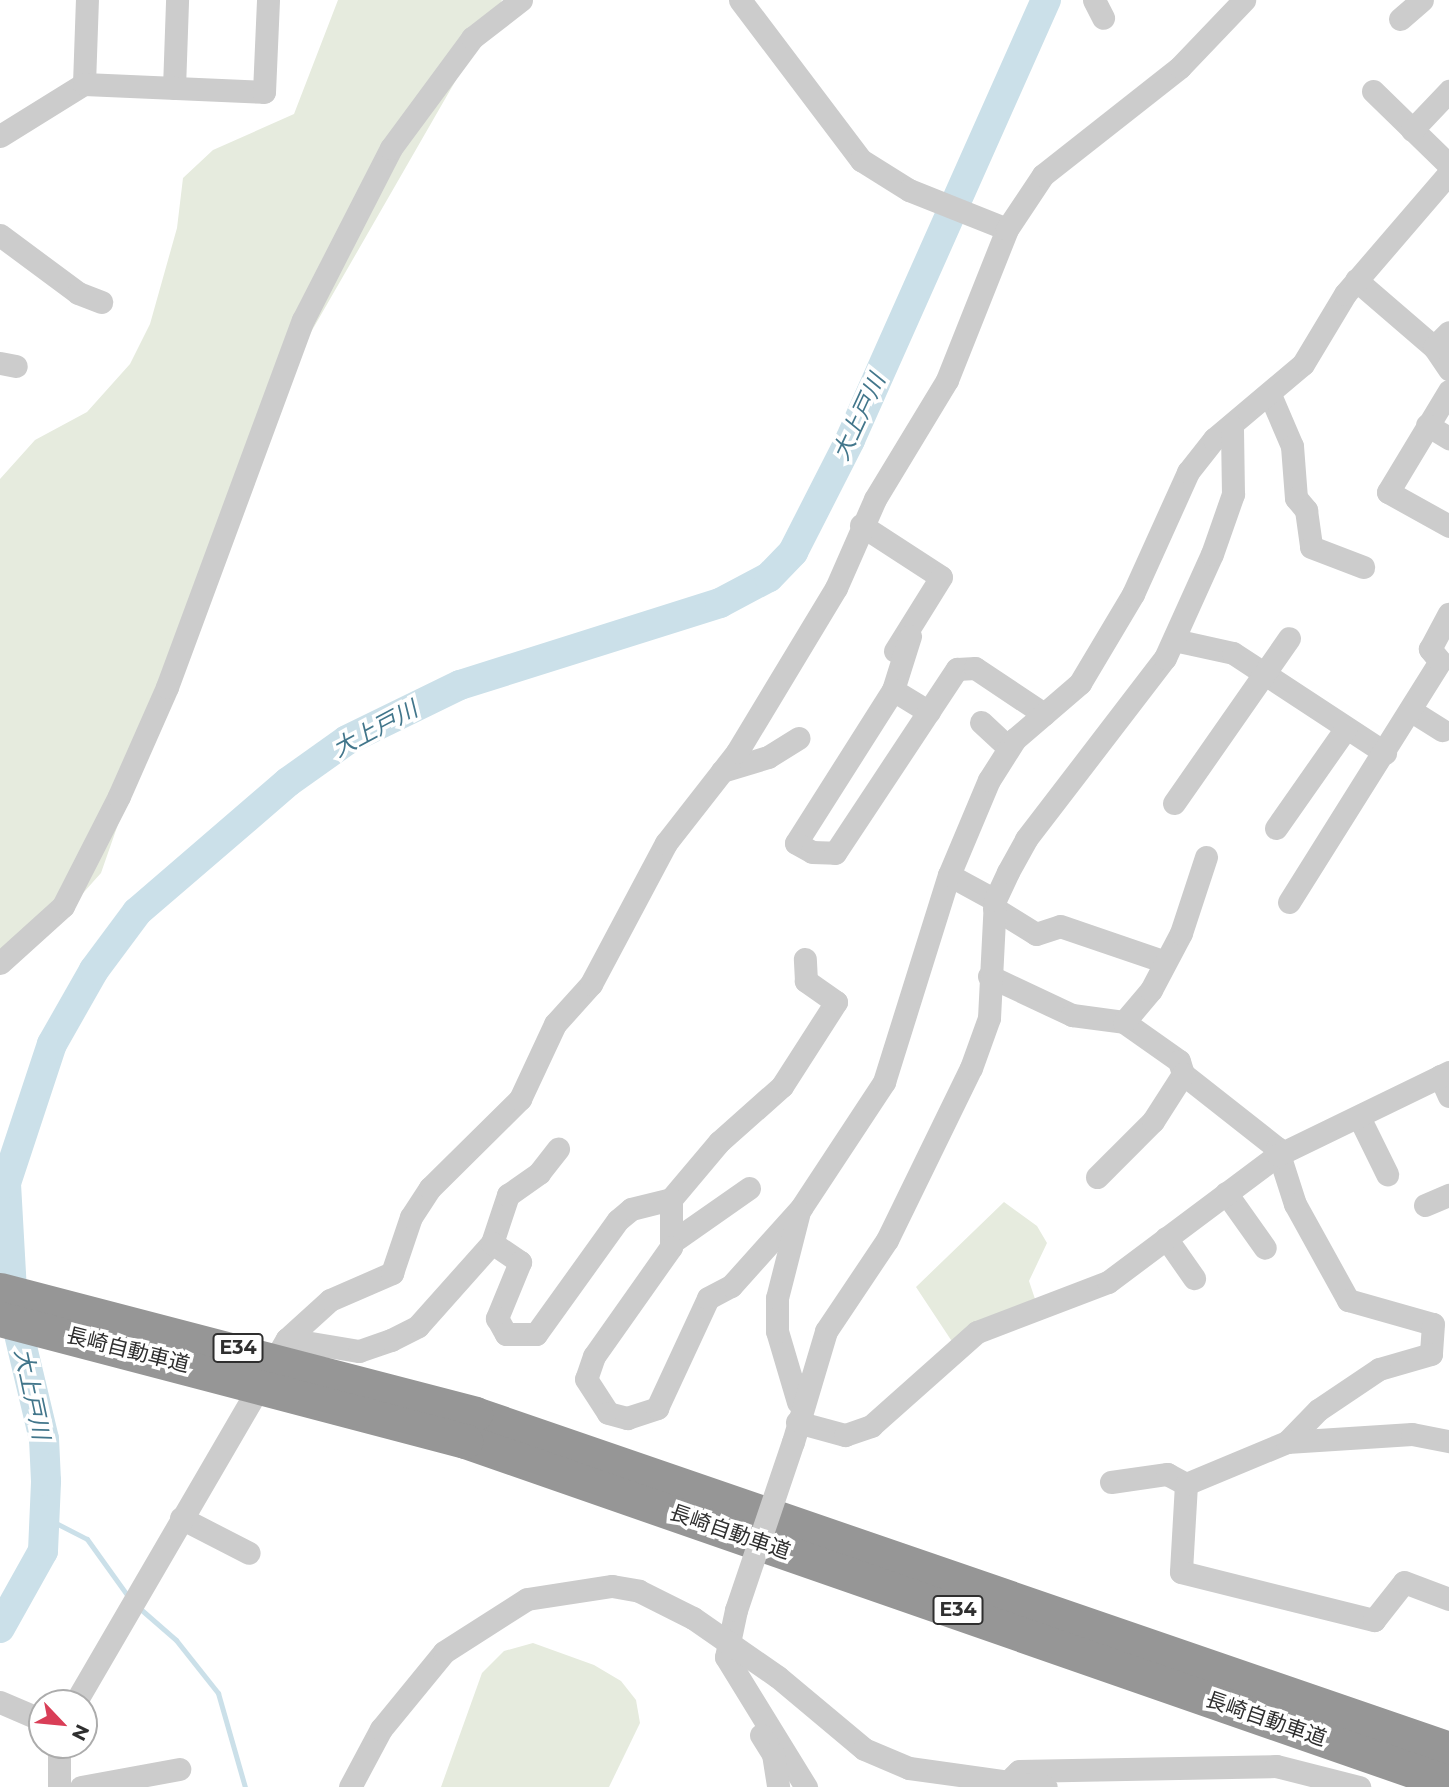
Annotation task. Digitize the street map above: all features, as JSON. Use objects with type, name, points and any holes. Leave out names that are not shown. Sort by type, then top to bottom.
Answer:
[{"type":"highway","name":"長崎自動車道","points":[[0,1290],[470,1427],[1449,1749]]},
{"type":"highway","name":"長崎自動車道","points":[[0,1320],[470,1427],[1449,1783]]},
{"type":"street","points":[[85,84],[87,0]]},
{"type":"street","points":[[174,88],[177,0]]},
{"type":"street","points":[[0,136],[85,84],[264,92],[268,0]]},
{"type":"street","points":[[0,964],[62,906],[119,796],[167,687],[303,320],[379,170],[444,70],[472,38],[521,0]]},
{"type":"street","points":[[740,0],[829,125],[861,160],[909,190],[1007,229]]},
{"type":"street","points":[[1400,19],[1422,0]]},
{"type":"street","points":[[83,1689],[286,1339],[330,1300],[392,1273],[418,1207],[520,1099],[555,1024],[591,984],[666,843],[722,771],[836,588],[861,525],[947,380],[1007,229],[1043,175],[1180,68],[1235,4]]},
{"type":"street","points":[[1373,91],[1449,166]]},
{"type":"street","points":[[1412,130],[1435,98]]},
{"type":"street","points":[[749,1188],[672,1242],[594,1356],[586,1379],[608,1413],[627,1418],[657,1408],[708,1298],[731,1286],[800,1208],[884,1082],[949,875],[1009,748],[1080,683],[1133,594],[1188,472],[1232,427],[1271,397],[1303,364],[1356,280],[1449,173]]},
{"type":"street","points":[[0,235],[46,283],[101,302]]},
{"type":"street","points":[[1356,280],[1441,339],[1449,369]]},
{"type":"street","points":[[1449,391],[1388,492],[1449,526]]},
{"type":"street","points":[[1271,397],[1292,446],[1296,498],[1306,510],[1311,547],[1363,567]]},
{"type":"street","points":[[1427,425],[1449,438]]},
{"type":"street","points":[[806,1787],[726,1657],[725,1641],[825,1331],[887,1240],[971,1068],[989,1018],[994,904],[1026,839],[1174,640],[1233,494],[1232,427]]},
{"type":"street","points":[[861,525],[941,577],[902,630],[914,639],[893,690],[796,842],[804,848],[835,853],[957,669],[975,667],[1044,714]]},
{"type":"street","points":[[1289,902],[1308,862],[1384,753],[1440,661],[1430,649],[1449,614]]},
{"type":"street","points":[[1174,803],[1268,676],[1289,638]]},
{"type":"street","points":[[1174,640],[1233,653],[1384,753]]},
{"type":"street","points":[[893,690],[929,712]]},
{"type":"street","points":[[1410,710],[1442,730]]},
{"type":"street","points":[[981,722],[1009,748]]},
{"type":"street","points":[[1276,828],[1346,728]]},
{"type":"street","points":[[722,771],[768,757],[798,738]]},
{"type":"street","points":[[1124,1021],[1165,962],[1206,858]]},
{"type":"street","points":[[949,875],[1037,934],[1060,926],[1165,962]]},
{"type":"street","points":[[492,1243],[520,1262],[497,1318],[506,1335],[522,1339],[536,1334],[618,1220],[631,1209],[671,1199],[719,1142],[782,1086],[836,1002],[806,981],[805,959]]},
{"type":"street","points":[[989,976],[1072,1015],[1124,1021],[1179,1061],[1184,1074],[1278,1155],[1295,1204],[1348,1300],[1427,1318],[1436,1337],[1431,1354],[1379,1369],[1318,1410],[1287,1442]]},
{"type":"street","points":[[1097,1177],[1153,1121],[1184,1074]]},
{"type":"street","points":[[796,1424],[845,1435],[871,1426],[977,1332],[1067,1303],[1166,1238],[1278,1155],[1359,1117],[1446,1082]]},
{"type":"street","points":[[1359,1117],[1387,1174]]},
{"type":"street","points":[[286,1339],[359,1351],[391,1340],[418,1326],[492,1243],[508,1195],[539,1173],[558,1149]]},
{"type":"street","points":[[1226,1193],[1265,1248]]},
{"type":"street","points":[[1425,1205],[1449,1195]]},
{"type":"street","points":[[671,1199],[672,1242]]},
{"type":"street","points":[[796,1424],[777,1309],[800,1208]]},
{"type":"street","points":[[1166,1238],[1194,1278]]},
{"type":"street","points":[[1186,1484],[1287,1442],[1412,1434],[1449,1441]]},
{"type":"street","points":[[1111,1482],[1167,1474],[1186,1484]]},
{"type":"street","points":[[1186,1484],[1181,1572],[1374,1620],[1404,1582],[1449,1599]]},
{"type":"street","points":[[181,1518],[249,1552]]},
{"type":"street","points":[[350,1787],[381,1729],[444,1652],[527,1599],[582,1587],[639,1591],[725,1641],[864,1749],[909,1768],[1046,1787]]},
{"type":"street","points":[[751,1694],[746,1709],[773,1754],[778,1787]]},
{"type":"street","points":[[6,1705],[28,1714]]},
{"type":"street","points":[[59,1759],[59,1787]]},
{"type":"street","points":[[1009,1782],[1019,1771],[1276,1766],[1359,1787]]},
{"type":"street","points":[[81,1787],[123,1783],[179,1769]]},
{"type":"shaded area","points":[[338,0],[502,0],[257,426],[101,873],[67,911],[0,952],[0,479],[35,440],[87,412],[130,364],[150,324],[177,228],[183,178],[213,150],[294,114]]},
{"type":"shaded area","points":[[1004,1202],[1037,1226],[1047,1243],[1029,1281],[1036,1302],[953,1343],[916,1287]]},
{"type":"shaded area","points":[[533,1643],[594,1665],[621,1681],[636,1700],[640,1723],[609,1787],[441,1787],[482,1673],[504,1651]]},
{"type":"waterway","name":"大上戸川","points":[[0,1628],[43,1551],[46,1481],[44,1439],[13,1309],[6,1183],[52,1044],[94,970],[137,912],[288,782],[347,740],[460,685],[720,603],[769,577],[793,552],[850,440],[1046,0]]},
{"type":"waterway","points":[[44,1517],[87,1539],[130,1599]]},
{"type":"waterway","points":[[137,1606],[176,1640],[218,1693],[245,1787]]}]
